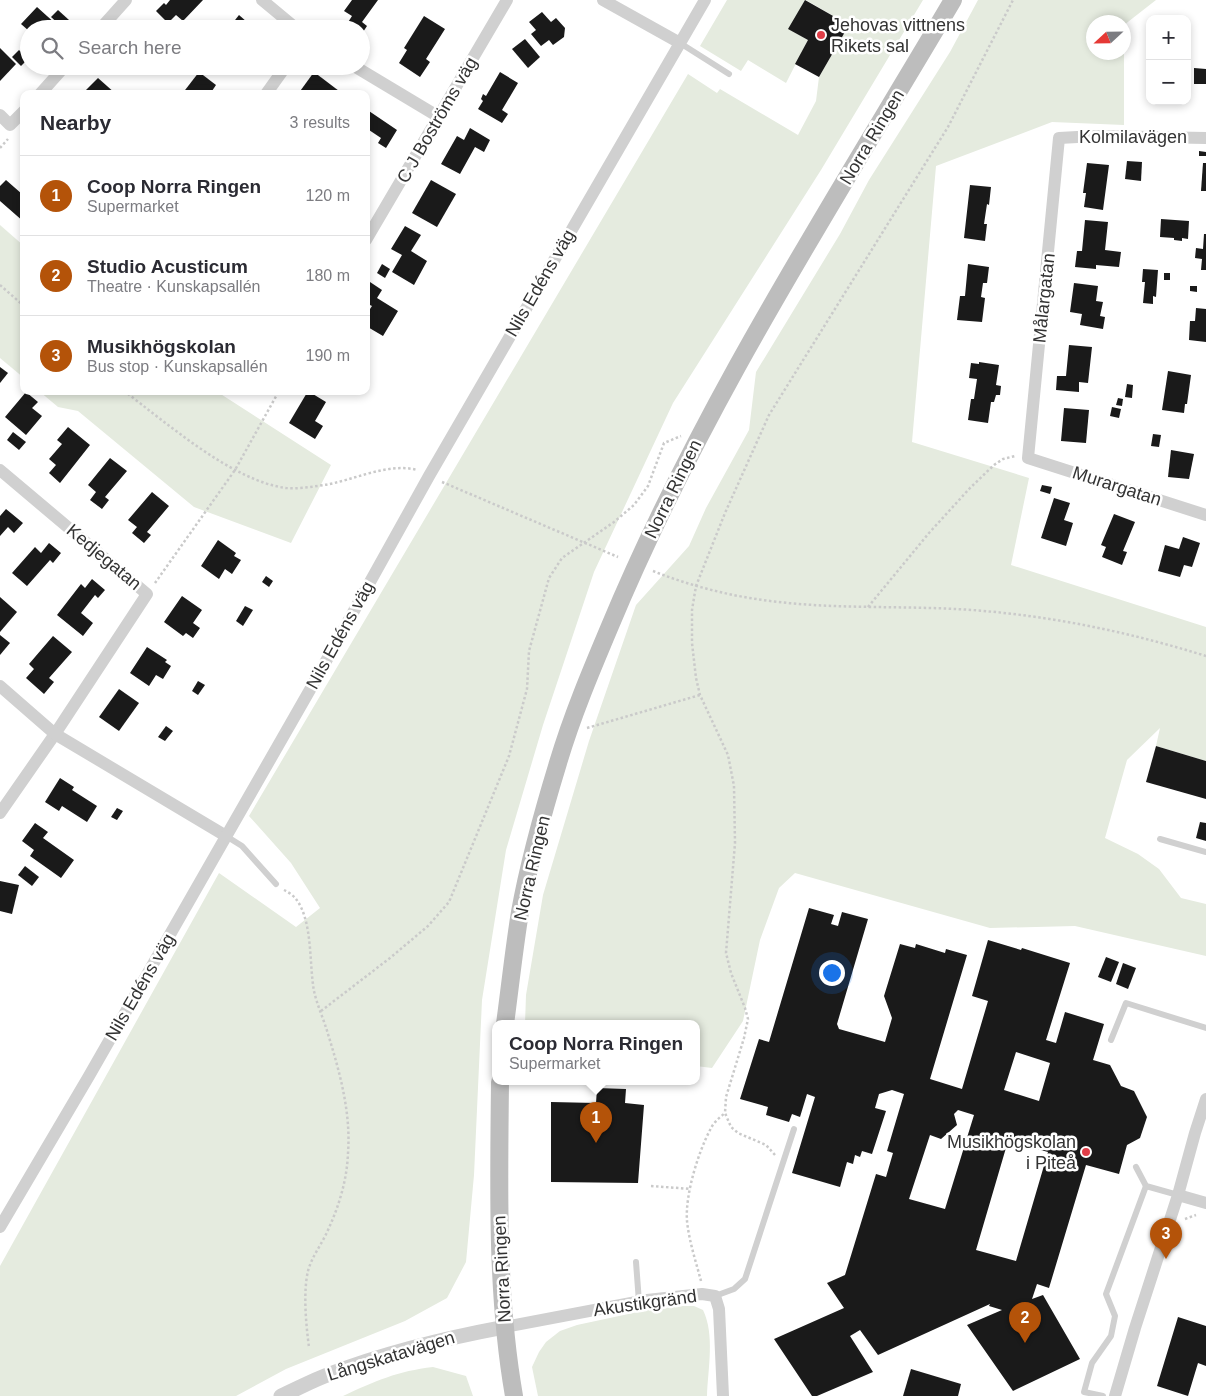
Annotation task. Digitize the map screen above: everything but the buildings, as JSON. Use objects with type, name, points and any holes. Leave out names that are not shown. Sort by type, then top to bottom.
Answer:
[{"type":"main road","name":"Norra Ringen","points":[[506,1020],[521,910],[555,773],[585,686],[631,575],[701,431],[769,308],[953,0]]},
{"type":"main road","name":"Norra Ringen","points":[[500,1085],[499,1195],[502,1289],[509,1367],[514,1396]]},
{"type":"street","points":[[108,20],[126,0]]},
{"type":"street","points":[[262,0],[286,20]]},
{"type":"street","name":"C J Boströms väg","points":[[370,233],[506,0]]},
{"type":"street","points":[[603,0],[680,43]]},
{"type":"street","name":"Nils Edéns väg","points":[[0,1227],[89,1076],[429,476],[705,0]]},
{"type":"street","points":[[44,90],[57,75]]},
{"type":"street","points":[[269,90],[280,75]]},
{"type":"street","points":[[369,75],[439,116]]},
{"type":"street","points":[[0,115],[10,125],[20,115]]},
{"type":"street","name":"Kolmilavägen","points":[[1059,138],[1096,136],[1206,138]]},
{"type":"street","name":"Målargatan","points":[[1028,458],[1059,138]]},
{"type":"street","name":"Murargatan","points":[[1028,458],[1206,515]]},
{"type":"street","name":"Kedjegatan","points":[[0,470],[147,594],[55,734],[0,813]]},
{"type":"street","points":[[0,686],[55,734],[226,836]]},
{"type":"street","points":[[1116,1396],[1135,1328],[1178,1195],[1206,1099]]},
{"type":"street","points":[[1178,1195],[1206,1203]]},
{"type":"street","name":"Akustikgränd","points":[[505,1327],[639,1302],[709,1295],[719,1309],[723,1396]]},
{"type":"street","name":"Långskatavägen","points":[[281,1396],[329,1374],[422,1344],[505,1327]]},
{"type":"lane","points":[[680,43],[728,74]]},
{"type":"lane","points":[[226,836],[242,846],[276,884]]},
{"type":"lane","points":[[1160,839],[1206,852]]},
{"type":"lane","points":[[1111,1040],[1126,1002],[1206,1028]]},
{"type":"lane","points":[[709,1295],[734,1289],[744,1279],[794,1129]]},
{"type":"lane","points":[[1136,1167],[1146,1186],[1178,1195]]},
{"type":"lane","points":[[1103,1396],[1084,1392],[1092,1362],[1111,1336],[1115,1316],[1106,1294],[1146,1186]]},
{"type":"lane","points":[[636,1262],[639,1302]]},
{"type":"path","points":[[782,1167],[773,1152],[766,1145],[738,1133],[731,1127],[725,1113],[726,1097],[748,1019],[730,973],[726,953],[735,843],[734,786],[728,755],[700,694],[696,678],[692,643],[692,610],[696,586],[725,513],[769,415],[948,127],[1013,0]]},
{"type":"path","points":[[0,285],[20,302]]},
{"type":"path","points":[[129,395],[234,470],[260,481],[286,488],[328,484],[393,469],[410,468],[618,557]]},
{"type":"path","points":[[147,594],[234,470],[277,395]]},
{"type":"path","points":[[321,1011],[428,926],[449,902],[508,756],[527,689],[529,651],[549,578],[562,558],[614,522],[634,505],[648,486],[664,444],[676,437],[701,431]]},
{"type":"path","points":[[868,607],[929,533],[986,472],[1003,459],[1011,456],[1028,458]]},
{"type":"path","points":[[653,571],[696,586],[764,600],[868,607],[970,610],[1036,616],[1101,627],[1170,644],[1206,656]]},
{"type":"path","points":[[569,732],[637,714],[700,694]]},
{"type":"path","points":[[276,884],[295,897],[307,927],[314,991],[336,1060],[348,1120],[348,1153],[344,1184],[336,1211],[308,1271],[306,1303],[308,1347]]},
{"type":"path","points":[[709,1295],[702,1285],[688,1225],[688,1210],[699,1158],[714,1122],[725,1113]]},
{"type":"path","points":[[651,1186],[691,1189]]},
{"type":"shaded area","points":[[727,0],[805,0],[789,29],[808,40],[786,83],[748,60],[741,71],[700,46]]},
{"type":"shaded area","points":[[806,0],[923,0],[821,170],[673,403],[594,572],[543,725],[506,850],[482,1000],[474,1175],[466,1262],[447,1298],[405,1321],[286,1369],[236,1396],[0,1396],[0,1266],[219,873],[296,927],[320,908],[291,863],[249,816],[688,74],[717,93],[720,89],[798,135],[816,101],[819,77],[849,25]]},
{"type":"shaded area","points":[[978,0],[1156,0],[1131,20],[1131,15],[1086,15],[1086,60],[1124,60],[1124,125],[1052,122],[936,166],[912,442],[1029,478],[1011,565],[1206,627],[1206,761],[1156,746],[1160,728],[1127,760],[1105,838],[1138,854],[1159,869],[1181,898],[1206,904],[1206,956],[1075,926],[990,928],[795,873],[779,888],[760,940],[743,1021],[712,1068],[700,1066],[700,1020],[525,1020],[526,995],[543,895],[589,741],[636,605],[689,546],[706,508],[749,430],[756,372],[840,234],[869,180],[950,52]]},
{"type":"shaded area","points":[[0,225],[20,242],[20,375],[0,358]]},
{"type":"shaded area","points":[[44,395],[222,395],[331,465],[291,543],[194,507],[78,411],[58,407]]},
{"type":"shaded area","points":[[694,1306],[703,1310],[707,1320],[710,1352],[707,1396],[538,1396],[532,1367],[546,1342],[560,1331],[577,1325],[647,1310]]},
{"type":"shaded area","points":[[433,1367],[466,1376],[473,1396],[343,1396],[387,1377]]},
{"type":"place","name":"Jehovas vittnens Rikets sal","points":[[821,35]]},
{"type":"place","name":"Coop Norra Ringen","points":[[596,1143]]},
{"type":"place","name":"Musikhögskolan i Piteå","points":[[1086,1152]]},
{"type":"place","name":"Musikhögskolan","points":[[1166,1259]]},
{"type":"place","name":"Studio Acusticum","points":[[1025,1343]]}]
